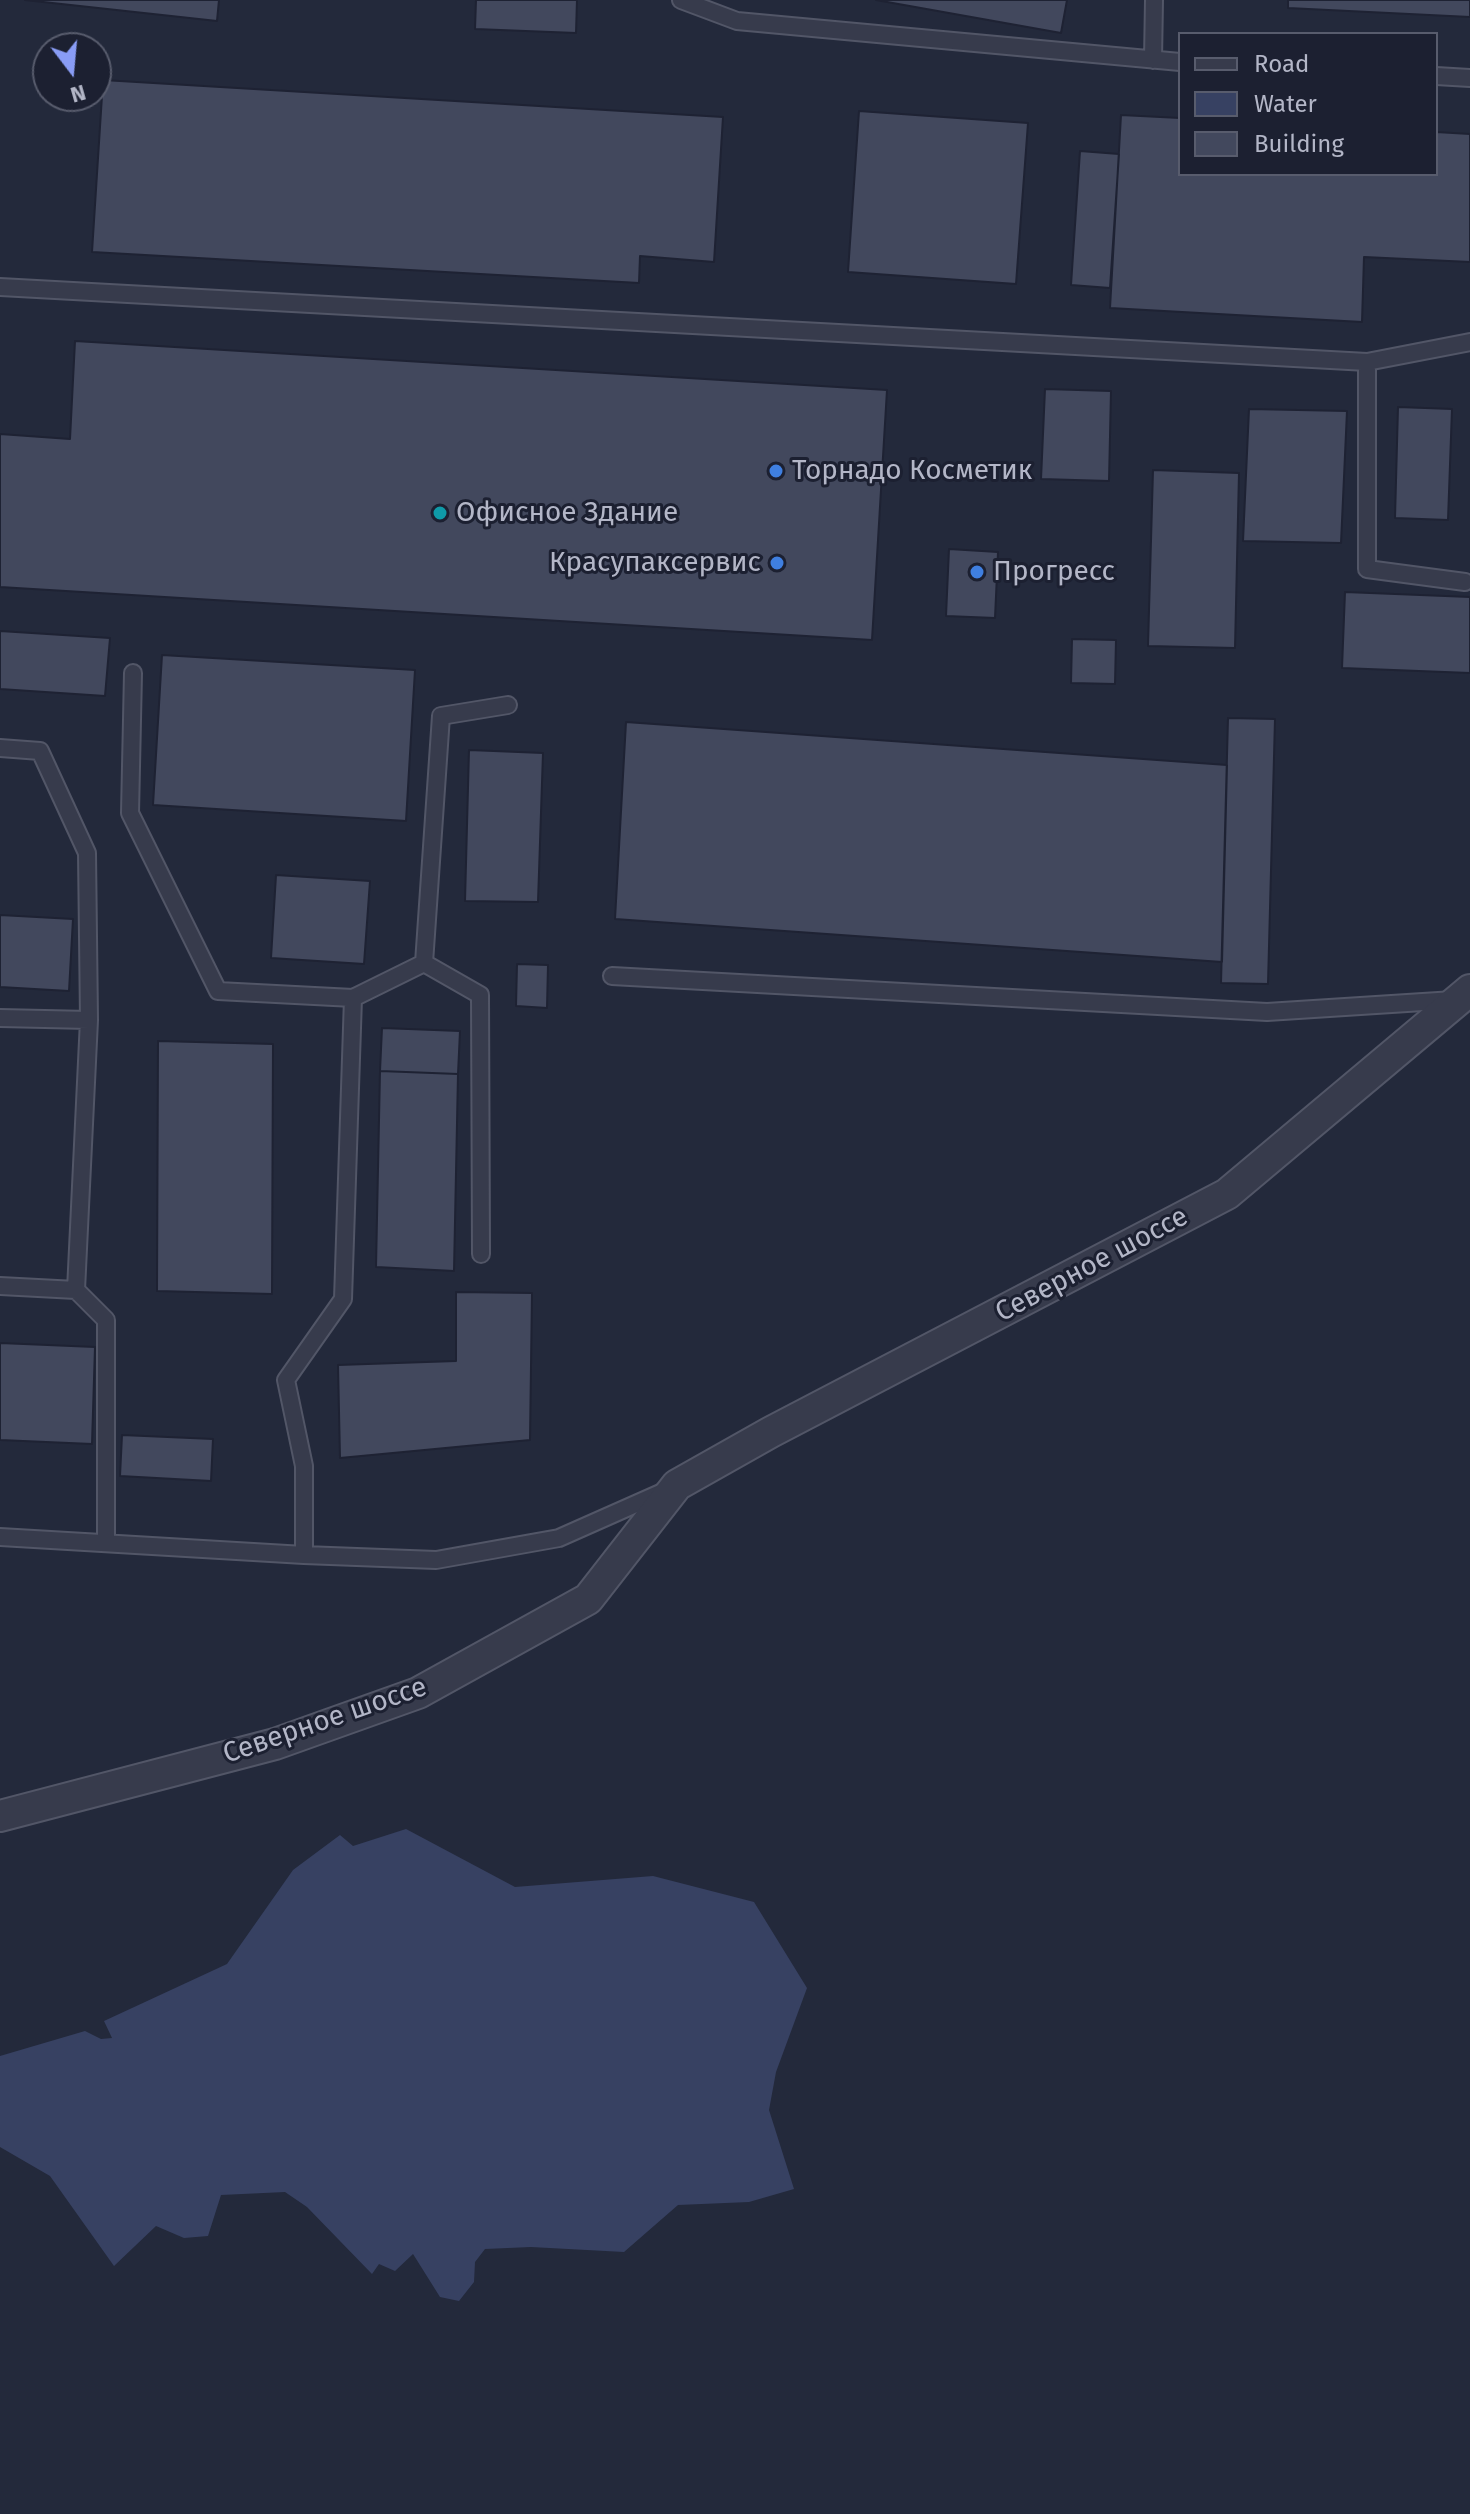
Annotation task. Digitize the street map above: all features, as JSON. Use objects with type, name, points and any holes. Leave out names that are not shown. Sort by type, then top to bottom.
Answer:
[{"type":"street","name":"Северное шоссе","points":[[0,1816],[275,1744],[418,1693],[588,1599],[677,1485],[771,1432],[1227,1194],[1465,995]]},
{"type":"lane","points":[[681,0],[737,21],[1178,62]]},
{"type":"lane","points":[[1153,60],[1154,0]]},
{"type":"lane","points":[[1438,76],[1470,78]]},
{"type":"lane","points":[[0,287],[1367,362],[1470,342]]},
{"type":"lane","points":[[1367,362],[1367,569],[1465,582]]},
{"type":"lane","points":[[133,673],[130,813],[218,991],[353,998],[424,963]]},
{"type":"lane","points":[[424,963],[441,716],[508,705]]},
{"type":"lane","points":[[0,748],[40,751],[87,853],[89,1020],[76,1290]]},
{"type":"lane","points":[[424,963],[480,995],[481,1254]]},
{"type":"lane","points":[[612,976],[1267,1012],[1465,995]]},
{"type":"lane","points":[[304,1555],[304,1466],[286,1380],[343,1299],[353,998]]},
{"type":"lane","points":[[0,1018],[89,1020]]},
{"type":"lane","points":[[0,1286],[76,1290],[106,1320],[106,1542]]},
{"type":"lane","name":"Северное шоссе","points":[[0,1537],[436,1560],[559,1538],[677,1485]]},
{"type":"water","points":[[406,1829],[515,1887],[653,1876],[754,1902],[807,1988],[776,2072],[769,2110],[794,2189],[749,2202],[678,2205],[624,2252],[531,2247],[485,2249],[475,2262],[474,2282],[459,2301],[440,2297],[413,2254],[395,2271],[379,2264],[372,2274],[307,2207],[285,2192],[221,2195],[208,2236],[184,2238],[156,2226],[114,2266],[50,2176],[0,2147],[0,2056],[85,2031],[101,2039],[112,2038],[104,2021],[227,1964],[293,1870],[340,1835],[353,1846]]},
{"type":"building","points":[[25,0],[219,0],[217,21]]},
{"type":"building","points":[[476,0],[577,0],[576,33],[475,29]]},
{"type":"building","points":[[876,0],[1067,0],[1061,33]]},
{"type":"building","points":[[1288,0],[1470,0],[1470,17],[1288,8]]},
{"type":"building","points":[[112,81],[723,117],[714,262],[640,256],[639,283],[92,252],[101,112],[112,112]]},
{"type":"building","points":[[859,111],[1028,123],[1016,284],[848,272]]},
{"type":"building","points":[[1121,115],[1178,118],[1178,176],[1438,176],[1438,132],[1470,134],[1470,262],[1364,257],[1362,322],[1110,308]]},
{"type":"building","points":[[1080,151],[1119,154],[1110,288],[1071,285]]},
{"type":"building","name":"Офисное Здание","points":[[75,341],[887,390],[872,640],[0,587],[0,434],[70,439]]},
{"type":"building","points":[[1045,389],[1111,391],[1109,481],[1041,479]]},
{"type":"building","points":[[1398,407],[1452,409],[1448,520],[1395,518]]},
{"type":"building","points":[[1249,409],[1347,411],[1341,543],[1243,541]]},
{"type":"building","points":[[1153,470],[1239,473],[1235,648],[1148,646]]},
{"type":"building","points":[[949,549],[998,552],[995,618],[946,616]]},
{"type":"building","points":[[1345,592],[1470,597],[1470,673],[1342,668]]},
{"type":"building","points":[[0,631],[110,638],[105,696],[0,689]]},
{"type":"building","points":[[1072,639],[1116,640],[1115,684],[1071,683]]},
{"type":"building","points":[[162,655],[415,670],[406,821],[153,805]]},
{"type":"building","points":[[1228,718],[1275,719],[1268,984],[1221,983]]},
{"type":"building","points":[[626,722],[1227,765],[1222,962],[615,919]]},
{"type":"building","points":[[469,750],[543,753],[538,902],[465,901]]},
{"type":"building","points":[[276,875],[370,881],[364,964],[271,958]]},
{"type":"building","points":[[0,915],[73,919],[69,991],[0,987]]},
{"type":"building","points":[[517,964],[548,965],[547,1008],[516,1006]]},
{"type":"building","points":[[382,1028],[460,1031],[458,1074],[380,1071]]},
{"type":"building","points":[[158,1041],[273,1044],[272,1294],[157,1291]]},
{"type":"building","points":[[380,1071],[458,1074],[454,1271],[376,1267]]},
{"type":"building","points":[[456,1292],[532,1293],[530,1440],[340,1458],[338,1365],[456,1361]]},
{"type":"building","points":[[0,1343],[95,1347],[92,1444],[0,1440]]},
{"type":"building","points":[[122,1435],[213,1439],[211,1481],[120,1476]]},
{"type":"place","name":"Торнадо Косметик","points":[[776,471]]},
{"type":"place","name":"Офисное Здание","points":[[440,513]]},
{"type":"place","name":"Красупаксервис","points":[[777,563]]},
{"type":"place","name":"Прогресс","points":[[977,572]]}]
